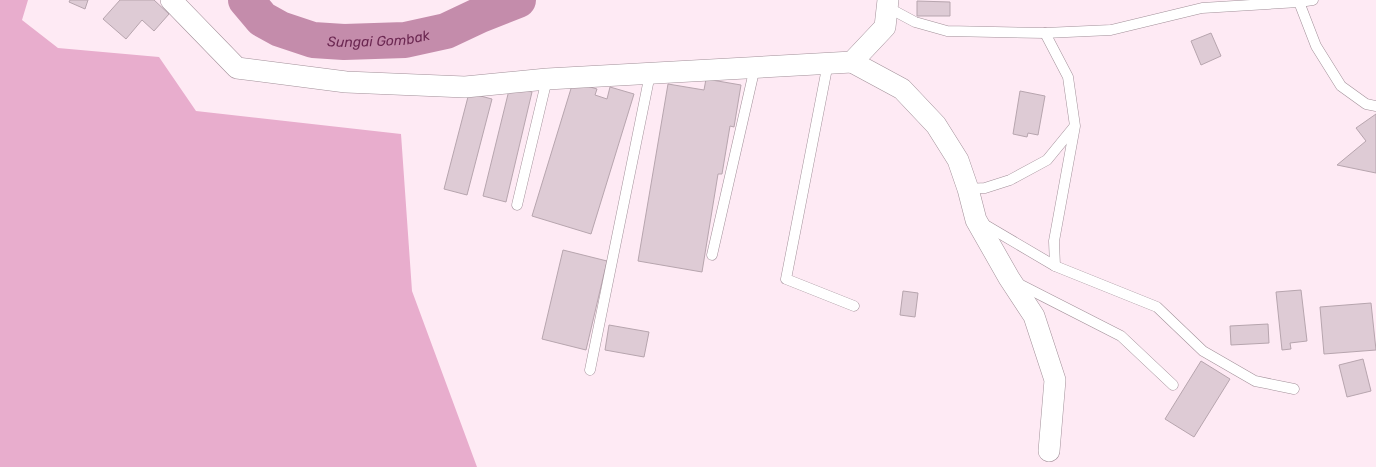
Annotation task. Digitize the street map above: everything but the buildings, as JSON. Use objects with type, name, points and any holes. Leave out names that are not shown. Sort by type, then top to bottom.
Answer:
[{"type":"street","points":[[170,0],[237,68],[346,82],[465,87],[548,79],[852,62],[902,89],[936,125],[958,160],[968,189],[976,220],[1009,278],[1034,316],[1055,380],[1049,451]]},
{"type":"street","points":[[852,62],[885,27],[887,3]]},
{"type":"lane","points":[[887,3],[915,22],[947,31],[1045,33],[1111,30],[1202,8],[1313,0]]},
{"type":"lane","points":[[1299,2],[1316,46],[1341,86],[1366,104],[1376,106]]},
{"type":"lane","points":[[1045,33],[1068,77],[1075,126],[1054,241],[1055,266]]},
{"type":"lane","points":[[828,63],[786,279],[854,306]]},
{"type":"lane","points":[[712,255],[755,67]]},
{"type":"lane","points":[[590,370],[650,74]]},
{"type":"lane","points":[[517,205],[548,79]]},
{"type":"lane","points":[[968,189],[985,188],[1010,180],[1047,160],[1075,126]]},
{"type":"lane","points":[[976,220],[1055,266],[1157,307],[1203,351],[1255,381],[1294,389]]},
{"type":"lane","points":[[1009,278],[1121,336],[1173,385]]},
{"type":"shaded area","points":[[0,0],[28,0],[22,20],[58,48],[159,57],[196,111],[401,134],[412,291],[477,467],[0,467]]},
{"type":"waterway","name":"Sungai Gombak","points":[[246,0],[262,19],[280,29],[313,40],[344,42],[405,40],[446,31],[480,15],[518,0]]}]
